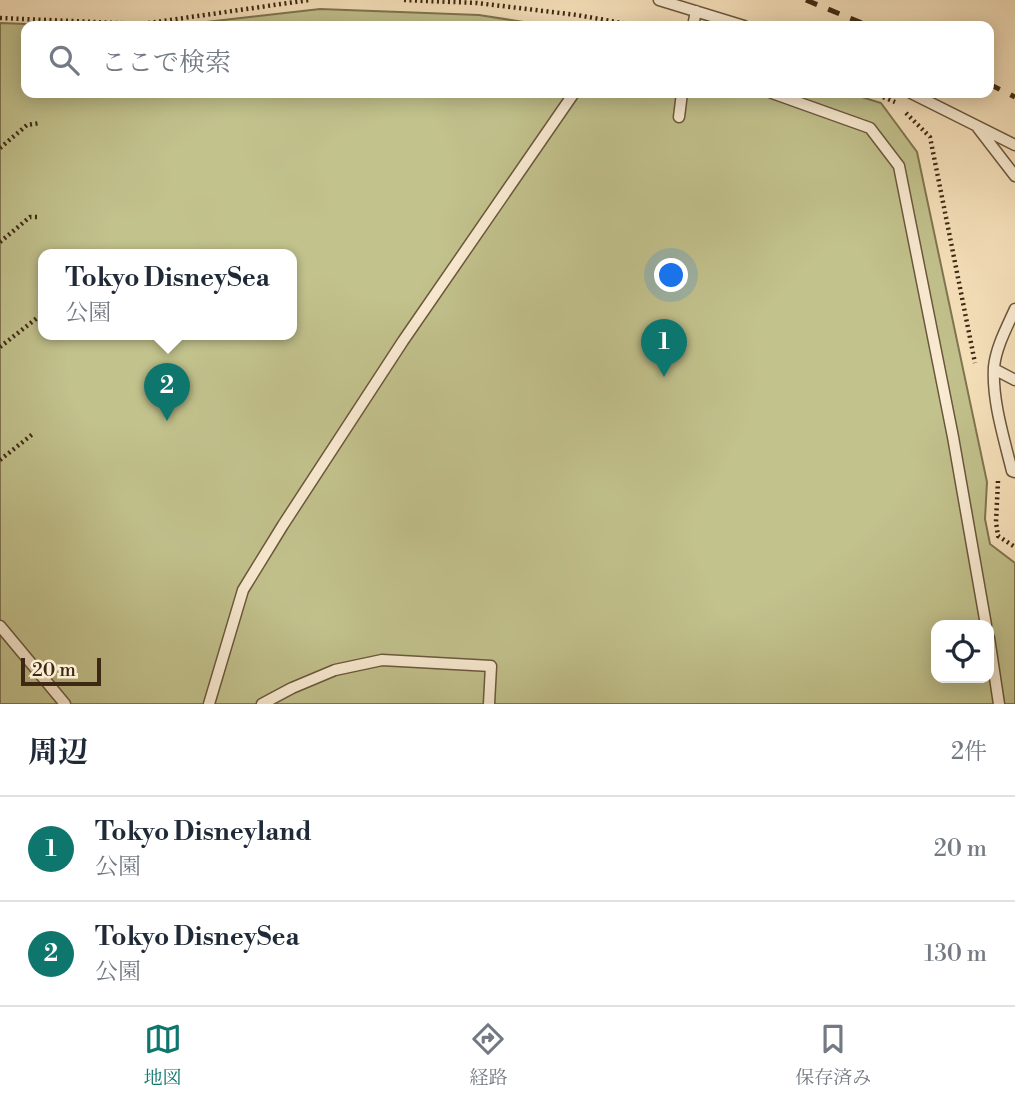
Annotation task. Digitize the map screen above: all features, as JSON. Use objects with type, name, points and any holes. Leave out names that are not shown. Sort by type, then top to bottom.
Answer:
[{"type":"lane","points":[[659,0],[677,2],[728,21]]},
{"type":"lane","points":[[694,21],[696,11]]},
{"type":"lane","points":[[209,704],[243,590],[398,349],[571,98]]},
{"type":"lane","points":[[678,117],[681,98]]},
{"type":"lane","points":[[786,98],[870,128],[899,166],[953,437],[985,620]]},
{"type":"lane","points":[[921,98],[1015,145]]},
{"type":"lane","points":[[975,124],[1015,176]]},
{"type":"lane","points":[[1015,309],[1000,342],[994,369],[1000,424],[1012,471],[1015,472]]},
{"type":"lane","points":[[994,369],[1015,380]]},
{"type":"lane","points":[[0,626],[65,704]]},
{"type":"lane","points":[[262,704],[335,670],[382,660],[491,666],[489,704]]},
{"type":"lane","points":[[994,671],[999,704]]},
{"type":"path","points":[[163,21],[309,0]]},
{"type":"path","points":[[404,0],[477,3],[610,21]]},
{"type":"path","points":[[0,18],[71,21]]},
{"type":"path","points":[[884,98],[896,103]]},
{"type":"path","points":[[904,111],[930,137],[978,375]]},
{"type":"path","points":[[0,148],[27,125],[40,123]]},
{"type":"path","points":[[0,242],[30,217],[39,217]]},
{"type":"path","points":[[0,347],[37,318]]},
{"type":"path","points":[[0,460],[34,433]]},
{"type":"path","points":[[997,479],[998,537],[1015,547]]},
{"type":"green space","points":[[320,9],[479,15],[517,21],[215,21]]},
{"type":"green space","points":[[0,23],[21,24],[21,98],[865,98],[881,103],[917,152],[987,482],[985,519],[990,544],[1015,563],[1015,704],[0,704]]},
{"type":"railway","points":[[806,0],[857,21]]},
{"type":"railway","points":[[994,86],[1015,97]]},
{"type":"place","name":"Tokyo Disneyland","points":[[664,377]]},
{"type":"place","name":"Tokyo DisneySea","points":[[167,421]]}]
